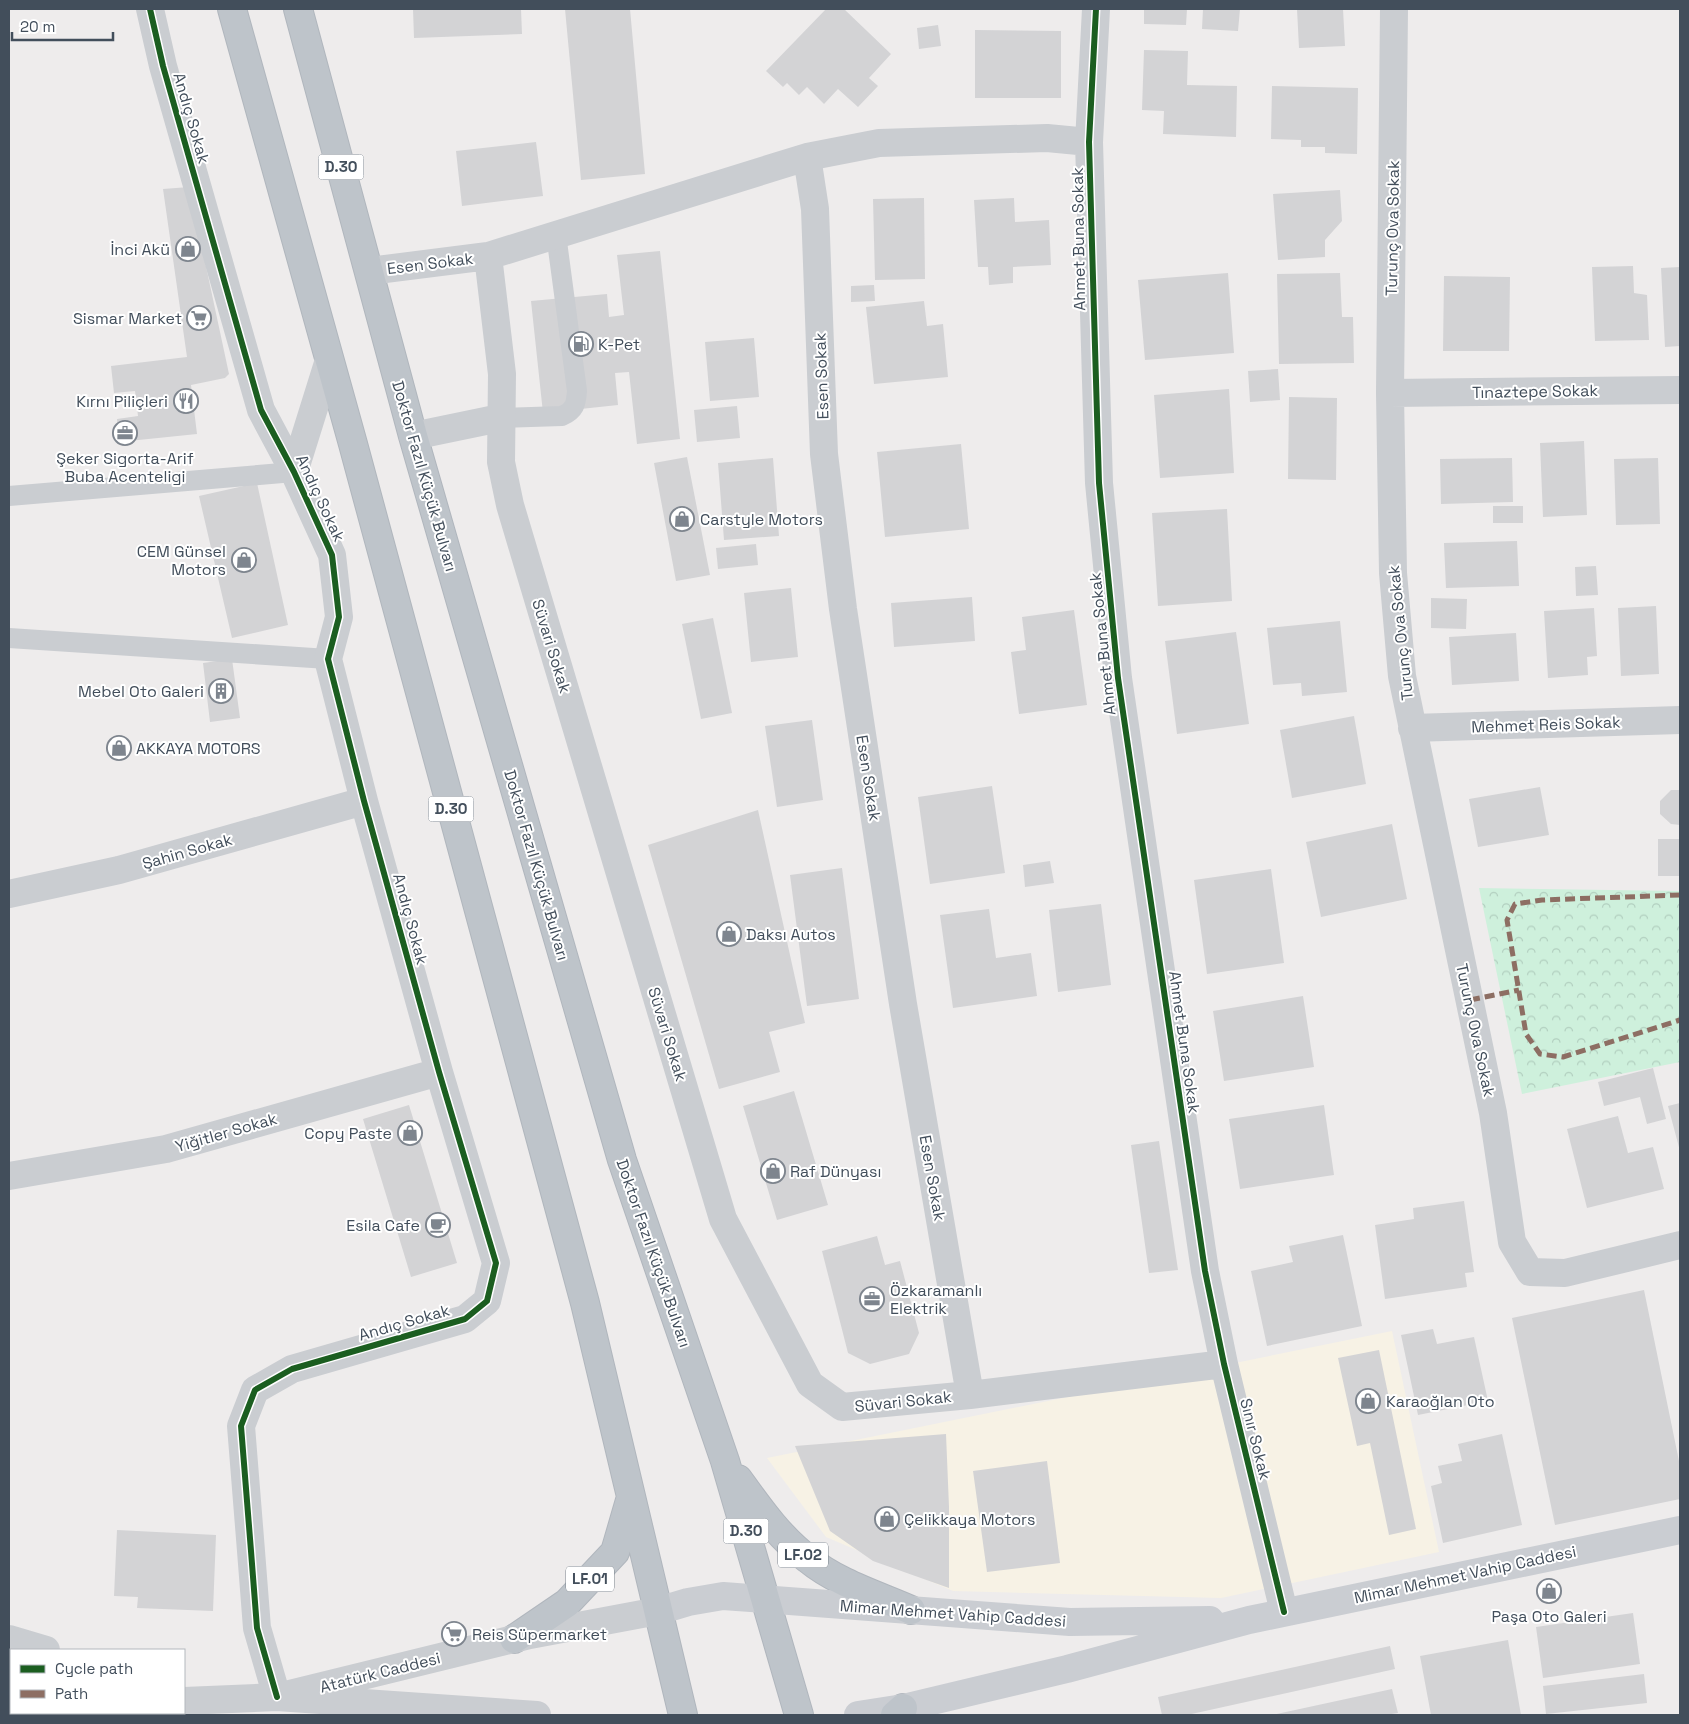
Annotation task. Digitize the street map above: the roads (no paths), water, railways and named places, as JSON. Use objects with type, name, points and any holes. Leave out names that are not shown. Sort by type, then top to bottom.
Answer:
[{"type":"highway","name":"D.30","points":[[232,9],[585,1303],[683,1715]]},
{"type":"highway","name":"Doktor Fazıl Küçük Bulvarı","points":[[298,9],[413,436],[622,1160],[725,1461],[799,1715]]},
{"type":"highway","name":"LF.02","points":[[725,1461],[774,1528],[808,1560],[837,1578],[911,1610]]},
{"type":"highway","name":"LF.01","points":[[514,1639],[567,1603],[615,1552],[632,1495]]},
{"type":"main road","name":"Mimar Mehmet Vahip Caddesi","points":[[858,1715],[899,1712],[1284,1612],[1680,1530]]},
{"type":"main road","name":"Mimar Mehmet Vahip Caddesi","points":[[658,1612],[688,1602],[723,1596],[747,1597],[767,1601],[1070,1622],[1249,1620]]},
{"type":"street","name":"Andıç Sokak","points":[[150,9],[163,66],[261,410],[294,472],[332,555],[339,616],[328,659],[364,801],[439,1072],[496,1263],[487,1300],[465,1318],[292,1369],[255,1390],[241,1426],[257,1628],[277,1697]]},
{"type":"street","name":"Ahmet Buna Sokak","points":[[1096,9],[1090,142],[1100,483],[1118,678],[1205,1271]]},
{"type":"street","name":"Turunç Ova Sokak","points":[[1394,9],[1390,393],[1393,573],[1402,676],[1493,1113],[1512,1242],[1530,1272],[1565,1273],[1680,1245]]},
{"type":"street","name":"Esen Sokak","points":[[369,270],[488,256],[807,157],[879,143],[1047,138],[1090,142]]},
{"type":"street","name":"Esen Sokak","points":[[807,157],[815,209],[824,454],[842,609],[902,1004],[970,1395]]},
{"type":"street","name":"Süvari Sokak","points":[[488,256],[502,374],[501,462],[510,505],[723,1219],[810,1384],[842,1407],[970,1395],[1224,1364]]},
{"type":"street","name":"Andıç Sokak","points":[[294,472],[329,360]]},
{"type":"street","name":"Tınaztepe Sokak","points":[[1390,393],[1680,390]]},
{"type":"street","points":[[413,436],[500,418]]},
{"type":"street","name":"Mehmet Reis Sokak","points":[[1412,728],[1680,720]]},
{"type":"street","name":"Şahin Sokak","points":[[9,894],[119,870],[364,801]]},
{"type":"street","name":"Yiğitler Sokak","points":[[9,1176],[166,1149],[439,1072]]},
{"type":"street","name":"Sınır Sokak","points":[[1205,1271],[1224,1364],[1284,1612]]},
{"type":"street","name":"Atatürk Caddesi","points":[[185,1701],[210,1708],[277,1697],[514,1639],[658,1612]]},
{"type":"street","points":[[9,1640],[42,1649]]},
{"type":"street","name":"Atatürk Caddesi","points":[[277,1697],[537,1715]]},
{"type":"lane","points":[[500,418],[562,416],[571,412],[576,405],[577,391],[556,234]]},
{"type":"lane","points":[[9,496],[294,472]]},
{"type":"lane","points":[[9,638],[328,659]]},
{"type":"place","name":"İnci Akü","points":[[188,249]]},
{"type":"place","name":"Sismar Market","points":[[199,318]]},
{"type":"place","name":"K-Pet","points":[[581,344]]},
{"type":"place","name":"Kırnı Piliçleri","points":[[186,401]]},
{"type":"place","name":"Şeker Sigorta-Arif Buba Acenteligi","points":[[125,433]]},
{"type":"place","name":"Carstyle Motors","points":[[682,519]]},
{"type":"place","name":"CEM Günsel Motors","points":[[244,560]]},
{"type":"place","name":"Mebel Oto Galeri","points":[[221,691]]},
{"type":"place","name":"AKKAYA MOTORS","points":[[119,748]]},
{"type":"place","name":"Daksı Autos","points":[[729,934]]},
{"type":"place","name":"Copy Paste","points":[[410,1133]]},
{"type":"place","name":"Raf Dünyası","points":[[773,1171]]},
{"type":"place","name":"Esila Cafe","points":[[438,1225]]},
{"type":"place","name":"Özkaramanlı Elektrik","points":[[872,1299]]},
{"type":"place","name":"Karaoğlan Oto","points":[[1368,1401]]},
{"type":"place","name":"Çelikkaya Motors","points":[[887,1519]]},
{"type":"place","name":"Paşa Oto Galeri","points":[[1549,1591]]},
{"type":"place","name":"Reis Süpermarket","points":[[454,1634]]}]
